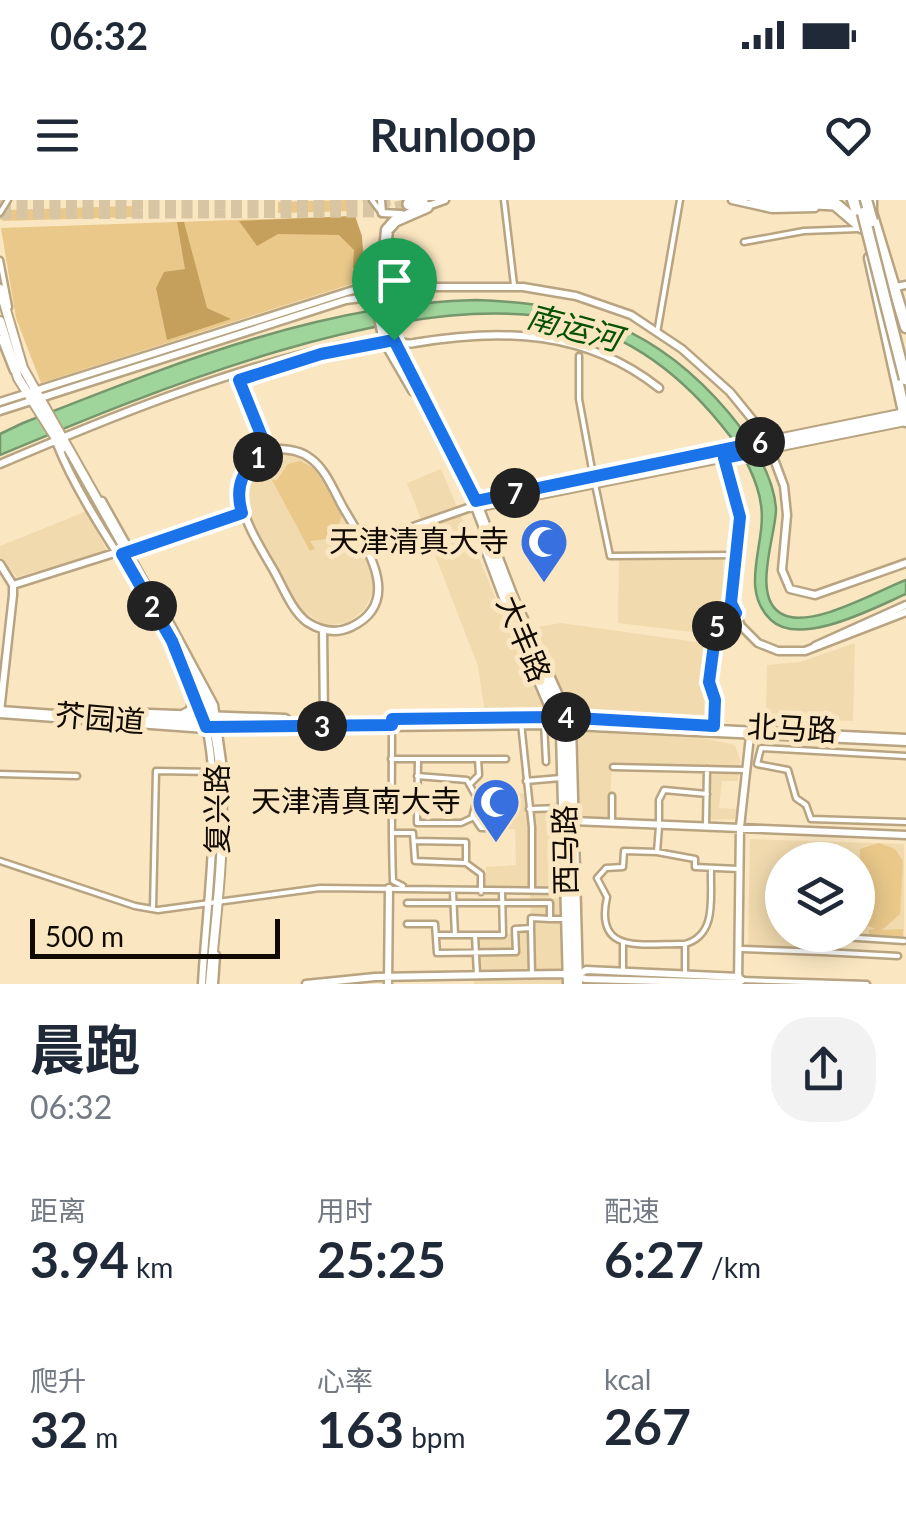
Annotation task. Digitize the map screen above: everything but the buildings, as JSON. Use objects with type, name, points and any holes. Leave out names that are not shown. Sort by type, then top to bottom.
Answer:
[{"type":"highway","points":[[751,201],[831,203],[864,219]]},
{"type":"main road","points":[[475,505],[904,416],[864,219],[865,200]]},
{"type":"main road","points":[[865,200],[906,358]]},
{"type":"main road","name":"大丰路","points":[[419,204],[389,226],[379,295],[388,336],[475,505],[564,720]]},
{"type":"main road","points":[[864,219],[901,286],[906,327]]},
{"type":"main road","points":[[864,219],[905,382]]},
{"type":"main road","points":[[0,289],[18,378],[37,401]]},
{"type":"main road","points":[[0,321],[37,401]]},
{"type":"main road","name":"复兴路","points":[[37,401],[200,684],[212,723],[217,774],[208,984]]},
{"type":"main road","name":"复兴路","points":[[124,553],[212,723],[216,773],[214,905]]},
{"type":"main road","points":[[172,641],[178,661]]},
{"type":"main road","points":[[174,718],[192,711],[194,695]]},
{"type":"main road","name":"芥园道","points":[[0,708],[212,723],[564,720]]},
{"type":"main road","name":"芥园道","points":[[0,708],[212,723],[324,720],[521,724],[564,720]]},
{"type":"main road","name":"北马路","points":[[564,720],[714,726],[849,738],[906,736]]},
{"type":"main road","name":"北马路","points":[[564,720],[906,736]]},
{"type":"main road","name":"西马路","points":[[564,720],[573,979]]},
{"type":"main road","name":"西马路","points":[[564,720],[573,979]]},
{"type":"main road","points":[[217,774],[225,764]]},
{"type":"street","points":[[0,206],[7,200]]},
{"type":"street","points":[[0,213],[7,200]]},
{"type":"street","points":[[372,200],[382,213],[392,216],[419,204],[445,200]]},
{"type":"street","points":[[380,200],[382,213]]},
{"type":"street","points":[[504,200],[514,288]]},
{"type":"street","points":[[657,332],[680,200]]},
{"type":"street","points":[[732,200],[788,210],[830,208],[864,219]]},
{"type":"street","points":[[744,242],[864,219]]},
{"type":"street","points":[[0,260],[29,379]]},
{"type":"street","points":[[0,411],[379,295],[514,288],[601,306],[657,332],[730,392],[764,446],[783,500],[779,570],[786,590],[800,598],[816,598],[906,564]]},
{"type":"street","points":[[0,466],[60,440],[238,377],[388,336],[413,344],[477,334],[559,339],[606,354],[659,388]]},
{"type":"street","points":[[0,338],[18,378]]},
{"type":"street","points":[[579,356],[579,399],[610,556],[736,555]]},
{"type":"street","points":[[238,377],[268,452]]},
{"type":"street","points":[[0,402],[37,401]]},
{"type":"street","points":[[297,451],[316,462],[379,576],[376,602],[367,616],[348,628],[320,629],[298,613],[242,513],[241,478],[250,463],[268,452],[297,451]]},
{"type":"street","points":[[723,454],[740,517],[731,603],[741,626],[758,643],[778,651],[805,652],[906,609]]},
{"type":"street","points":[[364,544],[475,505]]},
{"type":"street","points":[[12,584],[124,553],[242,513]]},
{"type":"street","points":[[124,553],[194,695],[212,723],[225,764],[208,984]]},
{"type":"street","points":[[0,564],[12,584],[0,708]]},
{"type":"street","points":[[714,726],[715,700],[709,682],[716,629],[736,613]]},
{"type":"street","points":[[320,629],[324,720]]},
{"type":"street","points":[[392,722],[388,811],[394,833],[393,881],[408,889]]},
{"type":"street","points":[[544,723],[546,762]]},
{"type":"street","points":[[521,724],[532,891]]},
{"type":"street","points":[[740,981],[740,869],[752,730]]},
{"type":"street","points":[[740,981],[742,829],[752,730]]},
{"type":"street","points":[[849,738],[849,753]]},
{"type":"street","points":[[811,830],[806,805],[796,798],[788,770],[762,766],[758,751],[906,756]]},
{"type":"street","points":[[392,758],[506,759]]},
{"type":"street","points":[[417,776],[456,777],[470,784],[477,798],[473,816],[461,824],[417,824],[417,776],[418,759]]},
{"type":"street","points":[[470,784],[479,775],[478,759]]},
{"type":"street","points":[[613,767],[746,770]]},
{"type":"street","points":[[706,826],[707,769]]},
{"type":"street","points":[[154,909],[156,770],[217,774]]},
{"type":"street","points":[[0,774],[77,776]]},
{"type":"street","points":[[526,781],[564,778]]},
{"type":"street","points":[[657,852],[658,800],[664,790],[707,794]]},
{"type":"street","points":[[612,796],[612,821]]},
{"type":"street","points":[[529,809],[566,808]]},
{"type":"street","points":[[473,816],[481,828],[493,828]]},
{"type":"street","points":[[811,819],[906,822]]},
{"type":"street","points":[[570,823],[612,821],[905,836]]},
{"type":"street","points":[[570,823],[905,836]]},
{"type":"street","points":[[394,833],[412,833],[415,862],[466,862],[481,874],[481,892]]},
{"type":"street","points":[[415,842],[466,842],[466,862]]},
{"type":"street","points":[[711,868],[709,928],[699,940],[685,944],[623,942],[607,933],[602,918],[608,897],[596,878],[606,868],[624,867],[624,851],[686,854],[695,860],[695,867],[740,869]]},
{"type":"street","points":[[0,861],[154,909],[214,905],[320,888],[567,891]]},
{"type":"street","points":[[388,981],[390,888]]},
{"type":"street","points":[[454,892],[454,935]]},
{"type":"street","points":[[436,935],[503,934],[502,892]]},
{"type":"street","points":[[407,903],[550,903],[550,918]]},
{"type":"street","points":[[208,984],[214,905]]},
{"type":"street","points":[[532,974],[531,918],[568,919]]},
{"type":"street","points":[[407,924],[435,924],[437,953],[516,952],[516,928],[531,928]]},
{"type":"street","points":[[474,978],[476,935]]},
{"type":"street","points":[[875,939],[904,941]]},
{"type":"street","points":[[623,942],[623,972]]},
{"type":"street","points":[[685,944],[685,974]]},
{"type":"street","points":[[742,949],[765,950]]},
{"type":"street","points":[[823,952],[898,956]]},
{"type":"street","points":[[573,979],[586,970],[685,974],[740,981]]},
{"type":"street","points":[[306,984],[532,974],[673,983],[867,984]]},
{"type":"shaded area","points":[[349,200],[354,211],[278,213],[278,202]]},
{"type":"shaded area","points":[[133,206],[133,217],[2,221],[7,210]]},
{"type":"shaded area","points":[[355,216],[364,252],[361,281],[41,383],[16,318],[1,228]]},
{"type":"shaded area","points":[[355,216],[362,236],[364,270],[353,268],[354,250],[339,235],[278,234],[257,246],[239,221]]},
{"type":"shaded area","points":[[177,222],[184,222],[207,308],[231,319],[167,340],[156,288],[164,272],[185,269]]},
{"type":"shaded area","points":[[476,300],[552,307],[617,326],[675,360],[702,384],[745,434],[770,482],[776,508],[766,581],[774,607],[784,615],[797,618],[828,613],[906,580],[906,594],[819,628],[800,630],[771,620],[756,594],[762,520],[759,496],[735,443],[697,397],[659,364],[616,338],[567,321],[503,314],[432,318],[357,331],[203,376],[0,455],[0,434],[188,360],[302,325],[418,304]]},
{"type":"shaded area","points":[[276,452],[296,454],[316,467],[367,556],[375,588],[365,609],[349,622],[327,626],[300,610],[244,510],[240,498],[248,469]]},
{"type":"shaded area","points":[[300,461],[315,469],[342,515],[334,538],[310,541],[315,549],[310,551],[272,480],[277,480],[288,464]]},
{"type":"shaded area","points":[[441,469],[514,641],[537,627],[561,623],[710,644],[704,738],[735,745],[740,759],[738,781],[722,781],[719,808],[737,809],[735,819],[707,820],[707,772],[612,768],[609,817],[580,818],[576,713],[485,714],[478,666],[407,483]]},
{"type":"shaded area","points":[[87,511],[107,551],[17,577],[0,557],[0,546]]},
{"type":"shaded area","points":[[723,558],[724,613],[709,634],[618,623],[619,559]]},
{"type":"shaded area","points":[[855,643],[853,721],[766,717],[767,665],[800,662]]},
{"type":"shaded area","points":[[527,793],[528,829],[529,810],[563,809],[566,984],[474,984],[477,934],[513,934],[514,928],[531,927],[530,890],[486,891],[486,867],[516,865],[515,829],[497,829],[496,794]]},
{"type":"shaded area","points":[[750,839],[842,842],[765,842],[765,947],[748,946]]},
{"type":"shaded area","points":[[875,843],[904,844],[904,939],[875,938]]},
{"type":"shaded area","points":[[875,844],[895,849],[903,861],[900,914],[882,930],[903,929],[903,936],[875,936]]},
{"type":"tunnel","points":[[0,205],[360,204],[392,200]]},
{"type":"tunnel","points":[[0,214],[376,212],[409,204]]},
{"type":"place","name":"天津清真大寺","points":[[544,584]]},
{"type":"place","name":"天津清真南大寺","points":[[496,844]]},
{"type":"route","points":[[394,340],[476,501],[769,440],[773,448],[724,458],[740,517],[731,603],[736,613],[724,618],[716,629],[709,682],[715,700],[714,726],[544,717],[392,719],[392,725],[206,727],[172,641],[122,554],[242,513],[238,497],[241,478],[250,463],[268,452],[239,380],[344,348],[388,344],[394,340]]},
{"type":"water label","name":"南运河","points":[[574,328]]}]
